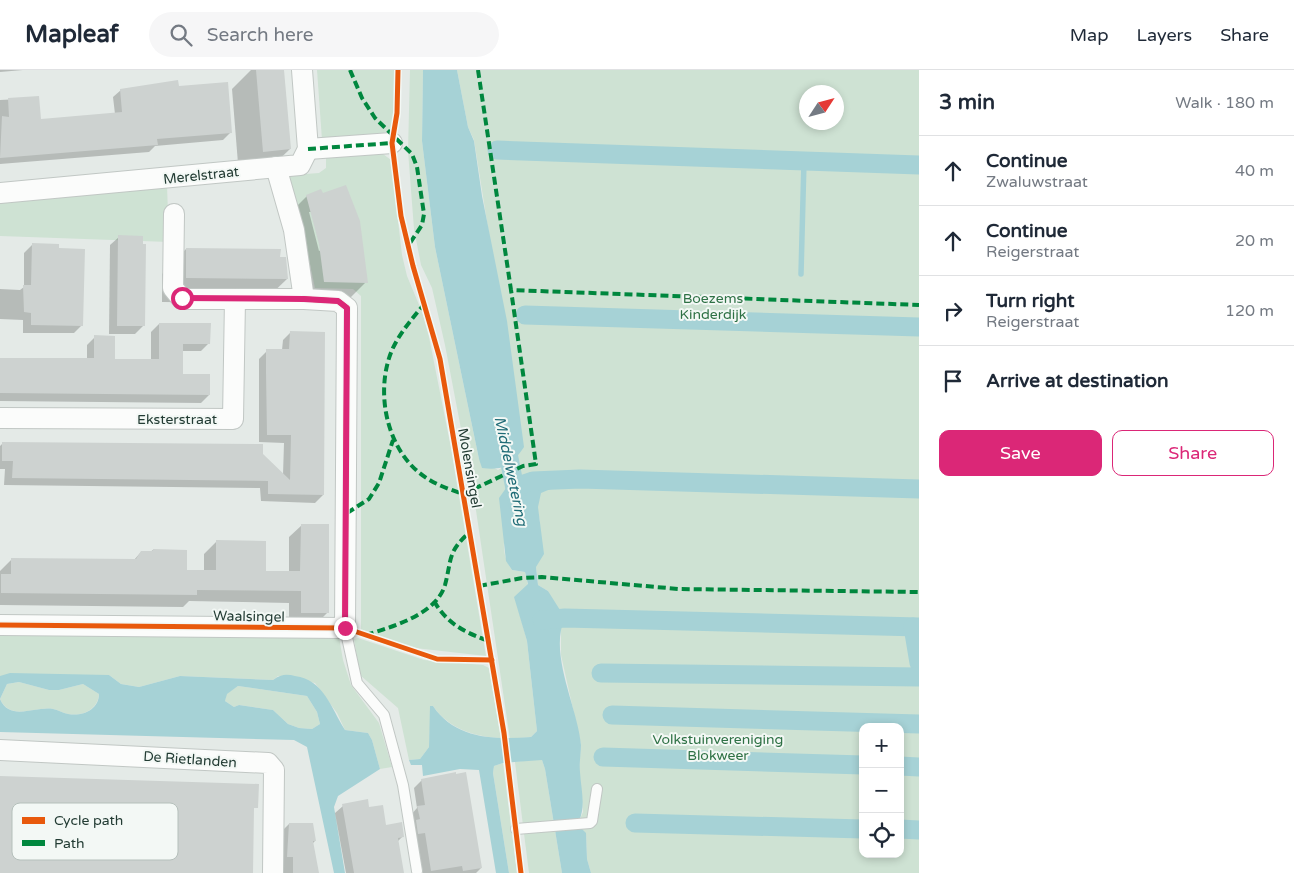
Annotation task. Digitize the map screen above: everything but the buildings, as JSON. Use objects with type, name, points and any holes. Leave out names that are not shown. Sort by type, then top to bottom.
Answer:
[{"type":"street","points":[[302,70],[308,149],[392,143]]},
{"type":"street","name":"Merelstraat","points":[[0,193],[300,165],[308,149]]},
{"type":"street","points":[[276,167],[294,230],[304,299]]},
{"type":"street","points":[[174,214],[173,288],[182,298],[338,301],[347,308],[345,628]]},
{"type":"street","name":"Eksterstraat","points":[[0,418],[233,419],[235,299]]},
{"type":"street","name":"Waalsingel","points":[[0,625],[345,628]]},
{"type":"street","name":"De Rietlanden","points":[[0,750],[268,764],[274,770],[273,873]]},
{"type":"lane","points":[[345,628],[356,683],[384,715],[403,785],[417,871]]},
{"type":"lane","points":[[516,829],[590,823],[592,821],[597,789]]},
{"type":"green space","points":[[317,70],[396,70],[398,92],[391,129],[378,136],[322,140]]},
{"type":"green space","name":"Boezems Kinderdijk","points":[[410,70],[423,70],[422,141],[435,247],[479,459],[498,470],[515,460],[519,423],[474,140],[468,127],[457,70],[919,70],[919,873],[591,873],[587,859],[586,834],[579,821],[583,812],[579,769],[581,745],[561,655],[561,626],[548,591],[538,585],[536,567],[540,522],[531,473],[508,521],[504,547],[506,559],[512,570],[525,572],[528,585],[515,597],[527,641],[537,731],[531,737],[510,739],[474,497],[445,345],[432,288],[421,265],[414,229],[408,151]]},
{"type":"green space","points":[[379,151],[391,160],[402,255],[407,276],[422,312],[429,337],[450,443],[486,656],[415,648],[361,632],[361,296],[353,289],[315,288],[304,236],[279,176],[319,173],[326,168],[326,155]]},
{"type":"green space","points":[[167,185],[169,242],[0,236],[0,199]]},
{"type":"green space","points":[[0,632],[339,637],[343,660],[351,685],[379,723],[392,767],[380,769],[372,740],[368,733],[345,730],[337,713],[315,683],[278,676],[273,680],[180,676],[139,687],[121,684],[109,675],[0,676]]},
{"type":"green space","points":[[358,638],[424,660],[483,665],[489,668],[501,738],[472,734],[463,730],[447,721],[431,706],[429,747],[420,759],[409,760],[398,708],[360,675],[354,639]]},
{"type":"green space","points":[[19,682],[49,690],[59,690],[83,684],[99,694],[93,708],[84,713],[74,715],[53,709],[24,712],[10,710],[0,699],[7,684]]},
{"type":"green space","points":[[238,686],[307,696],[317,712],[320,724],[312,729],[299,728],[288,724],[273,710],[239,705],[234,707],[225,701],[226,694]]},
{"type":"green space","points":[[542,760],[545,769],[562,873],[529,873],[515,762]]},
{"type":"green space","points":[[503,763],[517,873],[509,873],[493,773],[494,766]]},
{"type":"water","points":[[423,70],[457,70],[468,127],[474,141],[482,196],[507,321],[524,447],[511,462],[496,469],[482,468],[479,459],[435,247],[422,141]]},
{"type":"water","name":"Middelwetering","points":[[531,472],[534,481],[736,483],[553,488],[541,493],[538,507],[544,554],[536,567],[538,585],[548,591],[565,618],[561,632],[560,647],[562,664],[579,730],[583,803],[579,821],[586,833],[587,859],[591,873],[562,873],[542,760],[503,763],[494,766],[493,773],[509,873],[496,873],[479,770],[460,769],[423,776],[422,765],[411,765],[409,760],[420,759],[429,747],[430,706],[433,706],[442,717],[453,725],[477,735],[504,738],[531,737],[537,731],[527,641],[514,597],[528,584],[525,572],[512,570],[506,561],[499,498],[511,481]]},
{"type":"water","points":[[10,673],[109,675],[121,684],[139,687],[180,676],[273,680],[289,675],[313,683],[326,696],[345,730],[368,733],[372,740],[380,769],[338,796],[334,807],[345,873],[334,873],[307,747],[294,740],[0,732],[0,699],[0,676]],"holes":[[[19,682],[49,690],[59,690],[83,684],[99,694],[93,708],[84,713],[74,715],[53,709],[24,712],[10,710],[4,706],[0,699],[7,684]],[[238,686],[307,696],[317,712],[320,724],[312,729],[299,728],[288,724],[273,710],[239,705],[234,707],[225,701],[227,694]]]},
{"type":"waterway","points":[[497,150],[919,165]]},
{"type":"waterway","points":[[801,274],[804,161]]},
{"type":"waterway","points":[[525,315],[919,327]]},
{"type":"waterway","name":"Middelwetering","points":[[505,438],[518,504]]},
{"type":"waterway","points":[[515,487],[533,481],[580,479],[919,489]]},
{"type":"waterway","points":[[542,620],[565,618],[919,627]]},
{"type":"waterway","points":[[913,627],[919,663]]},
{"type":"waterway","points":[[601,673],[919,677]]},
{"type":"waterway","points":[[612,715],[919,724]]},
{"type":"waterway","points":[[603,757],[859,765]]},
{"type":"waterway","points":[[904,766],[919,767]]},
{"type":"waterway","points":[[635,823],[859,829]]},
{"type":"waterway","points":[[904,829],[919,830]]},
{"type":"marked path","points":[[350,70],[362,98],[375,118],[412,154],[417,167],[424,214],[422,225],[408,246]]},
{"type":"marked path","points":[[478,70],[511,290],[919,305]]},
{"type":"marked path","points":[[308,149],[392,143]]},
{"type":"marked path","points":[[425,303],[407,325],[392,350],[384,385],[388,421],[394,439],[414,468],[428,479],[463,494],[523,466],[536,464],[511,290]]},
{"type":"marked path","points":[[347,513],[369,499],[379,483],[393,440]]},
{"type":"marked path","points":[[366,635],[400,624],[423,612],[432,604],[440,595],[445,585],[450,562],[457,545],[470,532]]},
{"type":"marked path","points":[[479,586],[522,578],[542,577],[679,589],[919,592]]},
{"type":"marked path","points":[[434,601],[451,622],[473,635],[489,641]]},
{"type":"cycle path","name":"Molensingel","points":[[398,70],[397,113],[392,143],[401,216],[413,266],[440,359],[504,733],[521,873]]},
{"type":"cycle path","points":[[304,299],[338,301],[347,308],[345,628]]},
{"type":"cycle path","points":[[0,625],[345,628],[437,659],[492,660]]},
{"type":"route","points":[[182,298],[338,301],[347,308],[345,628]]},
{"type":"park label","name":"Volkstuinvereniging Blokweer","points":[[718,748]]}]
